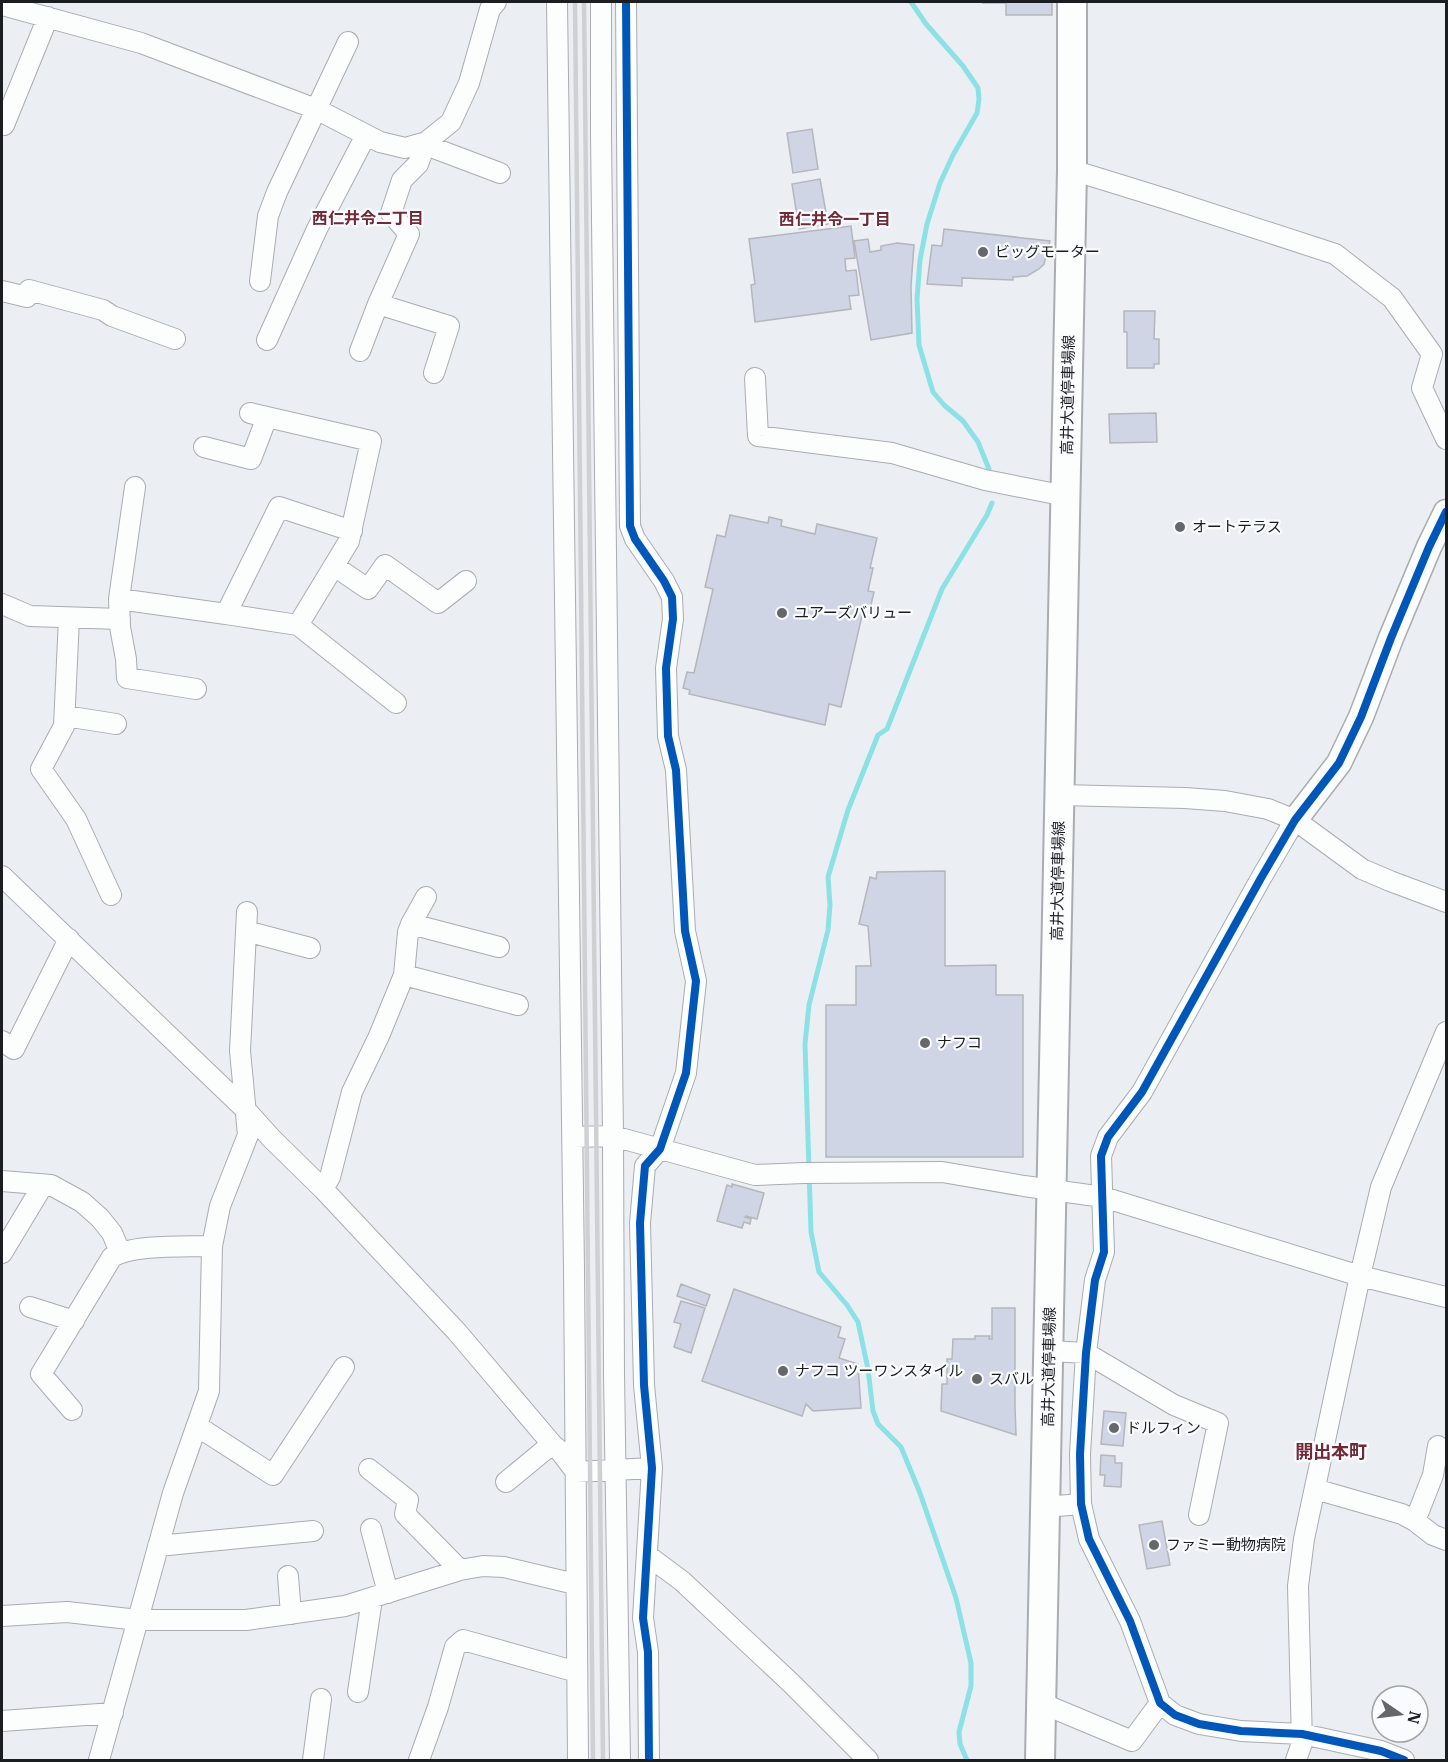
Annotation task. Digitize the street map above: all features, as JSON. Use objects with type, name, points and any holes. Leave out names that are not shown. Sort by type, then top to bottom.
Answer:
[{"type":"main road","name":"高井大道停車場線","points":[[1040,1761],[1072,170],[1072,2]]},
{"type":"street","points":[[2,5],[141,44],[316,109],[366,135],[405,148],[426,142],[451,122],[469,83],[490,9],[496,2]]},
{"type":"street","points":[[557,2],[573,1137],[578,1761]]},
{"type":"street","points":[[601,2],[615,1470],[620,1761]]},
{"type":"street","points":[[626,2],[630,526],[635,539],[664,581],[672,597],[673,619],[666,668],[668,736],[676,770],[685,931],[696,981],[686,1073],[660,1149],[645,1166],[640,1223],[644,1385],[652,1468],[643,1618],[648,1652],[649,1761]]},
{"type":"street","points":[[4,125],[48,17]]},
{"type":"street","points":[[260,281],[268,216],[277,192],[348,42]]},
{"type":"street","points":[[267,339],[317,229],[366,135]]},
{"type":"street","points":[[426,142],[431,147],[500,173]]},
{"type":"street","points":[[360,351],[409,234],[392,213],[402,180],[418,164],[426,142]]},
{"type":"street","points":[[1072,170],[1335,254],[1392,298],[1432,354],[1422,388],[1446,438]]},
{"type":"street","points":[[2,291],[27,297],[29,290],[103,310],[112,316],[175,339]]},
{"type":"street","points":[[378,304],[449,326],[434,373]]},
{"type":"street","points":[[755,378],[758,436],[892,453],[985,480],[1066,496]]},
{"type":"street","points":[[204,447],[251,459],[258,415],[371,441],[349,541],[298,625]]},
{"type":"street","points":[[135,487],[119,599],[127,678],[196,689]]},
{"type":"street","points":[[226,614],[279,507],[352,531]]},
{"type":"street","points":[[1404,1761],[1381,1751],[1302,1734],[1241,1731],[1198,1724],[1175,1715],[1160,1703],[1130,1621],[1089,1539],[1081,1504],[1080,1454],[1086,1353],[1095,1280],[1104,1252],[1101,1156],[1108,1137],[1143,1092],[1295,820],[1339,763],[1361,717],[1391,638],[1446,512]]},
{"type":"street","points":[[333,566],[368,589],[385,565],[438,603],[466,581]]},
{"type":"street","points":[[119,599],[298,625],[396,703]]},
{"type":"street","points":[[2,604],[30,616],[120,619]]},
{"type":"street","points":[[69,618],[64,726],[41,769],[76,819],[111,895]]},
{"type":"street","points":[[65,716],[116,724]]},
{"type":"street","points":[[1060,795],[1185,798],[1225,801],[1268,809],[1295,820],[1362,868],[1446,902]]},
{"type":"street","points":[[2,876],[246,1110],[272,1140],[323,1189],[457,1332],[576,1472]]},
{"type":"street","points":[[323,1189],[330,1177],[352,1092],[404,975],[408,932],[426,897]]},
{"type":"street","points":[[99,1761],[173,1493],[208,1391],[212,1246],[220,1206],[248,1135],[240,1051],[247,921],[310,948]]},
{"type":"street","points":[[411,924],[499,947]]},
{"type":"street","points":[[2,1041],[14,1049],[69,939]]},
{"type":"street","points":[[404,975],[518,1005]]},
{"type":"street","points":[[1296,1761],[1302,1743],[1298,1586],[1304,1539],[1381,1187],[1446,1032]]},
{"type":"street","points":[[573,1137],[613,1136],[755,1176],[810,1173],[942,1172],[1103,1197],[1360,1276],[1446,1297]]},
{"type":"street","points":[[2,1181],[51,1185],[82,1202],[100,1218],[112,1233],[120,1252]]},
{"type":"street","points":[[2,1253],[43,1185]]},
{"type":"street","points":[[72,1410],[41,1374],[112,1257],[120,1252],[133,1249],[212,1246]]},
{"type":"street","points":[[30,1307],[74,1321]]},
{"type":"street","points":[[1050,1351],[1086,1353],[1174,1405],[1218,1423],[1199,1515]]},
{"type":"street","points":[[197,1426],[273,1475],[344,1367]]},
{"type":"street","points":[[506,1482],[552,1444]]},
{"type":"street","points":[[1415,1521],[1433,1475],[1438,1446]]},
{"type":"street","points":[[576,1472],[652,1468]]},
{"type":"street","points":[[369,1469],[408,1500],[405,1514],[460,1570]]},
{"type":"street","points":[[1315,1489],[1402,1514],[1433,1535],[1446,1540]]},
{"type":"street","points":[[1045,1507],[1081,1504]]},
{"type":"street","points":[[358,1692],[380,1596],[371,1529]]},
{"type":"street","points":[[158,1546],[313,1531]]},
{"type":"street","points":[[648,1555],[682,1581],[791,1683],[868,1761]]},
{"type":"street","points":[[2,1616],[67,1612],[138,1620],[246,1620],[345,1606],[460,1570],[483,1566],[504,1567],[575,1584]]},
{"type":"street","points":[[288,1576],[291,1614]]},
{"type":"street","points":[[419,1761],[438,1707],[455,1647],[463,1640],[577,1672]]},
{"type":"street","points":[[313,1761],[321,1699]]},
{"type":"street","points":[[1041,1703],[1132,1741],[1160,1703]]},
{"type":"street","points":[[2,1721],[113,1713]]},
{"type":"building","points":[[983,2],[1052,2],[1052,15],[1006,15],[1006,3]]},
{"type":"building","points":[[812,129],[818,169],[793,173],[787,133]]},
{"type":"building","points":[[820,179],[828,224],[799,229],[792,184]]},
{"type":"building","points":[[851,226],[855,258],[845,259],[846,271],[856,270],[859,295],[849,296],[851,309],[755,322],[751,285],[755,284],[749,239]]},
{"type":"building","points":[[944,229],[1050,241],[1044,264],[1027,276],[1013,277],[1013,280],[962,278],[962,286],[927,284],[932,245],[942,246]]},
{"type":"building","points":[[868,239],[870,252],[881,250],[881,246],[897,243],[914,245],[911,286],[912,333],[871,340],[854,241]]},
{"type":"building","points":[[1124,311],[1155,311],[1154,339],[1159,339],[1159,364],[1154,364],[1154,368],[1127,368],[1127,332],[1124,332]]},
{"type":"building","points":[[1156,413],[1157,442],[1110,443],[1109,414]]},
{"type":"building","points":[[730,515],[768,523],[769,517],[782,520],[781,526],[815,534],[817,524],[877,538],[870,568],[873,568],[868,591],[874,592],[870,609],[864,607],[841,707],[829,704],[825,725],[689,694],[690,690],[683,688],[687,672],[694,673],[713,589],[705,587],[717,535],[725,537]]},
{"type":"building","points":[[945,871],[945,966],[996,965],[996,995],[1023,995],[1023,1157],[826,1157],[826,1005],[856,1005],[856,966],[871,966],[868,926],[859,924],[870,877],[876,879],[877,872]]},
{"type":"building","points":[[732,1184],[764,1193],[757,1219],[746,1216],[751,1219],[750,1224],[744,1222],[742,1228],[717,1221],[727,1185],[732,1187]]},
{"type":"building","points":[[681,1284],[710,1295],[706,1306],[677,1296]]},
{"type":"building","points":[[734,1289],[841,1327],[838,1337],[845,1339],[839,1358],[858,1364],[861,1408],[813,1411],[806,1404],[802,1416],[702,1381]]},
{"type":"building","points":[[681,1301],[705,1308],[691,1353],[674,1347],[681,1324],[674,1322]]},
{"type":"building","points":[[992,1308],[1015,1308],[1016,1435],[941,1411],[942,1384],[947,1384],[947,1359],[952,1359],[953,1339],[990,1336],[989,1339],[992,1339]]},
{"type":"building","name":"ドルフィン","points":[[1104,1411],[1126,1413],[1123,1446],[1101,1444]]},
{"type":"building","points":[[1101,1455],[1115,1456],[1115,1463],[1122,1463],[1121,1487],[1104,1486],[1105,1475],[1100,1475]]},
{"type":"building","name":"ファミー動物病院","points":[[1162,1521],[1170,1565],[1147,1569],[1139,1525]]},
{"type":"waterway","points":[[911,2],[978,88],[977,113],[940,183],[927,224],[920,260],[917,299],[919,345],[933,392],[963,421],[978,442],[989,469]]},
{"type":"waterway","points":[[967,1760],[960,1744],[959,1732],[971,1686],[971,1663],[956,1598],[920,1493],[901,1447],[878,1424],[873,1411],[868,1369],[858,1322],[819,1272],[811,1232],[805,1044],[809,1005],[828,930],[830,905],[828,877],[848,810],[878,735],[887,729],[942,589],[992,503]]},
{"type":"railway","points":[[575,2],[593,1760]]},
{"type":"railway","points":[[584,2],[603,1760]]},
{"type":"cycle path","points":[[626,2],[630,526],[635,539],[664,581],[672,597],[673,619],[666,668],[668,736],[676,770],[685,931],[696,981],[686,1073],[660,1149],[645,1166],[640,1223],[644,1385],[652,1468],[643,1618],[648,1652],[649,1760]]},
{"type":"cycle path","points":[[1404,1760],[1381,1751],[1302,1734],[1241,1731],[1199,1724],[1175,1715],[1160,1703],[1130,1621],[1089,1539],[1081,1504],[1080,1454],[1086,1353],[1095,1280],[1104,1252],[1101,1156],[1108,1137],[1142,1092],[1295,820],[1339,763],[1361,717],[1391,638],[1446,512]]},
{"type":"place","name":"ビッグモーター","points":[[983,252]]},
{"type":"place","name":"オートテラス","points":[[1180,527]]},
{"type":"place","name":"ユアーズバリュー","points":[[782,613]]},
{"type":"place","name":"ナフコ","points":[[925,1043]]},
{"type":"place","name":"ナフコ ツーワンスタイル","points":[[783,1371]]},
{"type":"place","name":"スバル","points":[[977,1379]]},
{"type":"place","name":"ドルフィン","points":[[1114,1428]]},
{"type":"place","name":"ファミー動物病院","points":[[1154,1545]]},
{"type":"district","name":"西仁井令二丁目","points":[[368,218]]},
{"type":"district","name":"西仁井令一丁目","points":[[835,219]]},
{"type":"district","name":"開出本町","points":[[1331,1452]]}]
